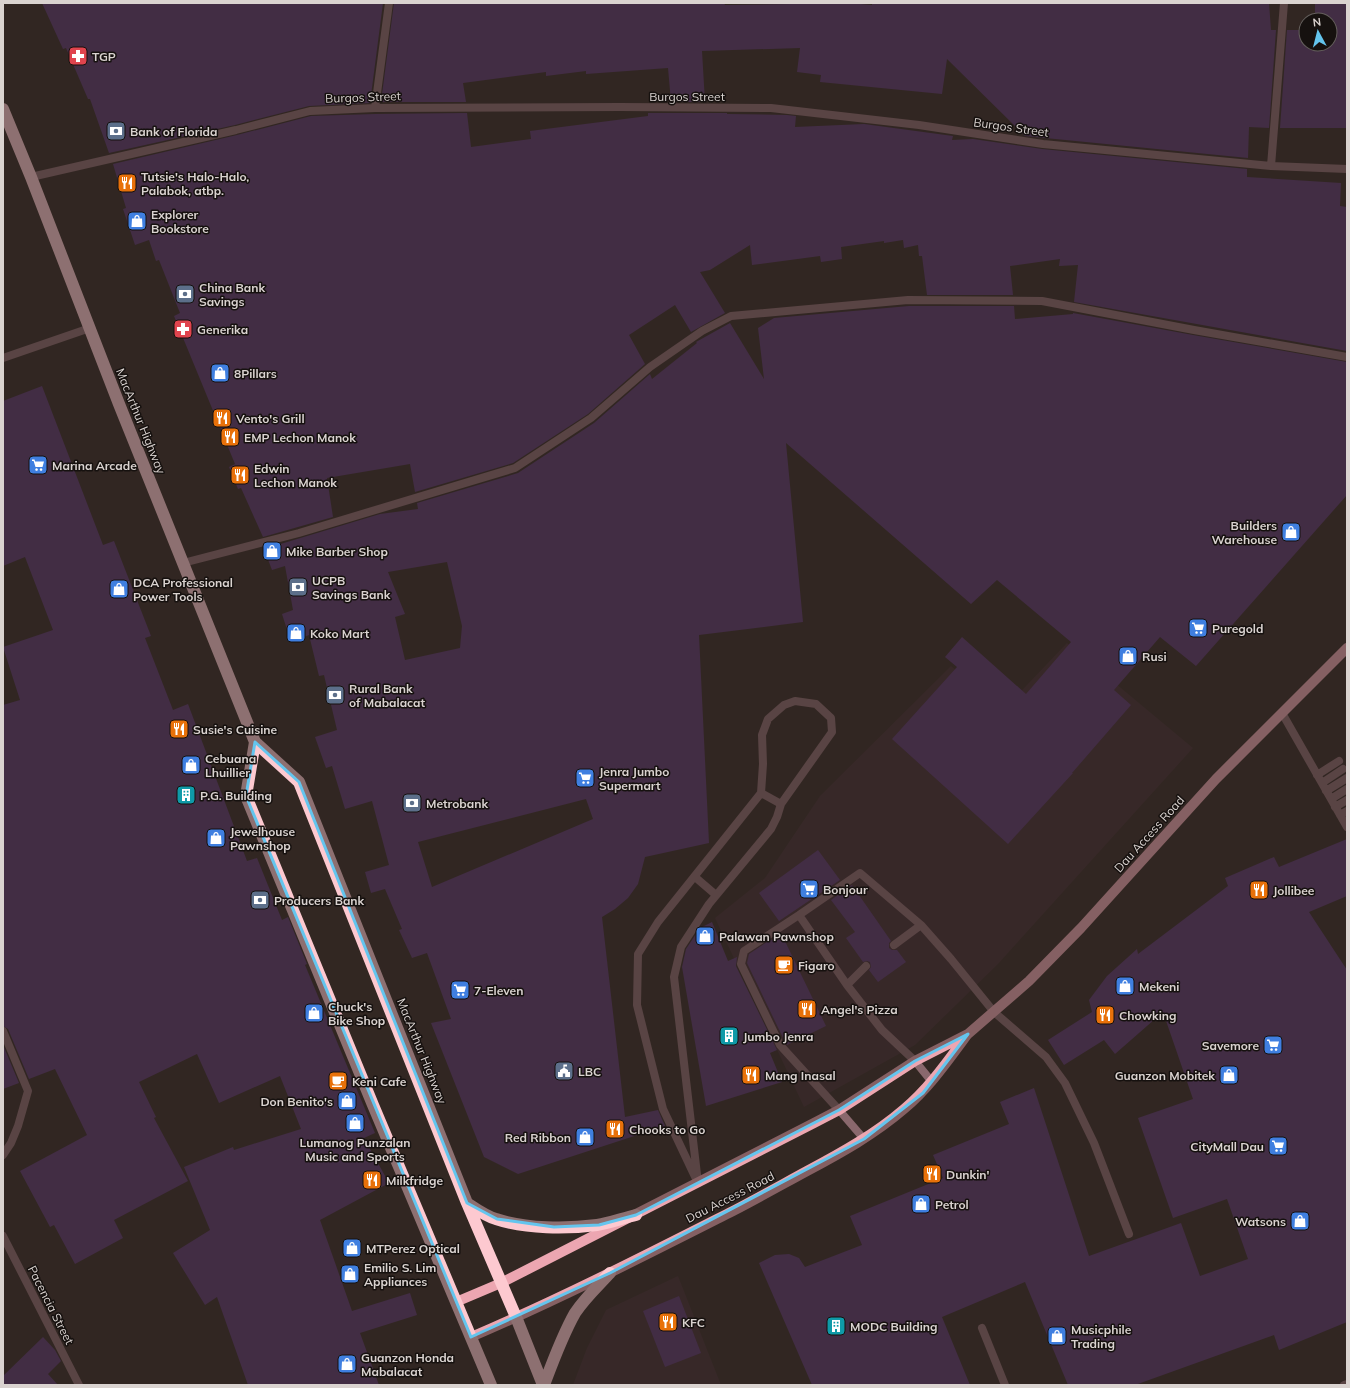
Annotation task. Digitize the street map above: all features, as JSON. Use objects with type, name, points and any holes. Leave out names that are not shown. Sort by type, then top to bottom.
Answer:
[{"type":"highway","name":"MacArthur Highway","points":[[3,109],[255,742],[299,782],[467,1203],[543,1385]]},
{"type":"highway","points":[[255,742],[246,796],[346,1040],[491,1385]]},
{"type":"highway","points":[[467,1203],[485,1214],[497,1219],[532,1226],[578,1226],[599,1224],[636,1215]]},
{"type":"highway","points":[[543,1385],[562,1340],[576,1313],[587,1297],[610,1273]]},
{"type":"main road","name":"Dau Access Road","points":[[471,1337],[516,1318],[610,1273],[751,1201],[837,1155],[883,1127],[904,1110],[932,1082],[968,1034],[1029,981],[1076,933],[1216,779],[1347,648]]},
{"type":"main road","name":"Dau Access Road","points":[[456,1302],[501,1283],[698,1184],[839,1110],[915,1061],[968,1034]]},
{"type":"street","points":[[375,108],[389,3]]},
{"type":"street","points":[[1271,166],[1284,3]]},
{"type":"street","name":"Burgos Street","points":[[31,177],[236,130],[310,111],[375,108],[771,108],[919,125],[1043,144],[1271,166],[1347,169]]},
{"type":"street","points":[[183,563],[299,533],[515,468],[591,418],[650,367],[702,331],[731,316],[908,300],[1042,301],[1347,357]]},
{"type":"street","points":[[3,358],[90,328]]},
{"type":"street","points":[[795,701],[816,704],[831,718],[832,732],[781,804],[771,829],[716,895],[681,947],[674,977],[698,1184],[663,1109],[637,1005],[638,954],[658,922],[761,793],[763,764],[762,735],[768,719],[784,705],[795,701]]},
{"type":"street","points":[[1282,713],[1326,791],[1336,807],[1344,813],[1346,824]]},
{"type":"street","points":[[1318,775],[1339,761]]},
{"type":"street","points":[[1322,783],[1343,769]]},
{"type":"street","points":[[1326,791],[1347,778]]},
{"type":"street","points":[[1331,799],[1347,789]]},
{"type":"street","points":[[761,793],[781,804]]},
{"type":"street","points":[[1336,807],[1347,800]]},
{"type":"street","points":[[864,1139],[780,1045],[741,964],[744,950],[799,915],[860,873],[921,925],[952,959],[994,1012],[1046,1057],[1065,1082],[1094,1143],[1129,1234]]},
{"type":"street","points":[[695,877],[716,895]]},
{"type":"street","points":[[799,915],[847,985],[882,1030],[915,1061],[932,1082]]},
{"type":"street","points":[[894,945],[921,925]]},
{"type":"street","points":[[847,985],[866,966]]},
{"type":"street","points":[[3,1031],[28,1091],[18,1126],[11,1143],[3,1155]]},
{"type":"street","name":"Pacencia Street","points":[[3,1236],[79,1385]]},
{"type":"street","points":[[982,1328],[1005,1385]]},
{"type":"highlighted area","points":[[255,742],[299,782],[467,1203],[497,1219],[554,1227],[599,1225],[636,1215],[839,1110],[915,1061],[968,1034],[923,1093],[864,1139],[610,1273],[471,1337],[246,796]]},
{"type":"shaded area","points":[[1067,643],[1193,748],[998,964],[915,1045],[804,1107],[715,918],[765,878],[820,796],[951,666],[1003,710]]},
{"type":"shaded area","points":[[678,1276],[721,1385],[573,1385],[587,1348],[606,1310]]},
{"type":"building","points":[[42,3],[383,3],[370,103],[309,106],[235,125],[109,153],[90,99],[88,99],[66,48],[63,49]]},
{"type":"building","points":[[394,3],[724,3],[725,5],[850,3],[872,5],[872,3],[1269,3],[1271,30],[1276,30],[1269,128],[1249,127],[1248,158],[1025,136],[947,59],[942,94],[820,82],[821,75],[797,72],[800,48],[702,51],[705,102],[671,102],[668,68],[586,74],[586,71],[546,76],[546,72],[463,83],[466,102],[381,102]]},
{"type":"building","points":[[1315,3],[1347,3],[1347,128],[1280,128],[1287,30],[1298,30],[1298,52],[1338,52],[1338,12],[1315,12]]},
{"type":"building","points":[[467,113],[471,147],[531,139],[530,131],[648,116],[648,113],[787,115],[796,116],[795,127],[864,124],[953,136],[952,140],[973,139],[1042,149],[1247,169],[1247,177],[1341,183],[1340,206],[1347,207],[1347,351],[1074,302],[1078,265],[1059,266],[1060,259],[1010,266],[1013,295],[927,295],[922,256],[919,256],[918,245],[904,248],[903,240],[841,247],[842,259],[821,262],[820,256],[752,265],[750,245],[710,270],[700,272],[725,313],[691,332],[675,305],[629,335],[645,364],[588,414],[513,463],[415,492],[410,464],[327,478],[333,517],[263,537],[241,488],[238,489],[229,467],[235,464],[174,316],[180,313],[159,260],[156,261],[149,240],[135,245],[123,209],[126,208],[113,164],[311,116]]},
{"type":"building","points":[[909,306],[1014,306],[1015,319],[1073,313],[1347,362],[1347,495],[1196,666],[1160,637],[1114,690],[1131,705],[1073,773],[1008,844],[892,739],[957,667],[945,657],[962,637],[1026,694],[1071,642],[997,580],[971,604],[786,443],[803,622],[699,635],[709,843],[645,857],[638,884],[628,898],[615,909],[602,917],[625,1117],[658,1110],[665,1126],[518,1174],[484,1157],[431,1023],[451,1019],[427,953],[412,958],[399,930],[402,929],[385,889],[371,893],[365,872],[389,865],[372,801],[345,809],[332,766],[326,768],[315,737],[337,730],[324,675],[319,676],[309,635],[291,642],[282,614],[293,610],[285,566],[272,570],[264,549],[380,514],[418,509],[417,503],[518,473],[594,423],[650,374],[652,379],[697,343],[696,342],[730,323],[764,379],[758,328],[774,318]],"holes":[[[447,562],[462,626],[460,648],[405,660],[395,617],[405,614],[388,572]],[[586,799],[593,819],[432,887],[418,842]]]},
{"type":"building","points":[[42,386],[103,545],[114,541],[151,636],[145,638],[173,710],[188,704],[247,861],[257,858],[282,920],[288,917],[307,964],[305,965],[375,1133],[364,1138],[389,1183],[320,1220],[352,1311],[410,1293],[417,1315],[360,1333],[379,1385],[248,1385],[217,1297],[205,1305],[173,1253],[210,1230],[184,1167],[233,1147],[234,1150],[301,1129],[280,1076],[219,1103],[197,1054],[139,1082],[156,1117],[154,1118],[188,1181],[114,1220],[123,1238],[75,1264],[54,1225],[50,1227],[20,1171],[87,1135],[55,1069],[29,1079],[8,1029],[3,1026],[3,705],[20,700],[3,647],[53,630],[25,557],[3,566],[3,401]]},
{"type":"building","points":[[1347,839],[1347,896],[1309,912],[1347,970],[1347,1322],[1279,1350],[1274,1335],[1135,1385],[1068,1385],[1025,1282],[942,1317],[970,1385],[812,1385],[759,1263],[775,1255],[789,1254],[799,1258],[805,1267],[862,1245],[850,1216],[943,1178],[933,1155],[1009,1124],[1000,1102],[1034,1088],[1089,1256],[1181,1223],[1200,1276],[1248,1259],[1227,1199],[1173,1218],[1138,1118],[1193,1099],[1163,1012],[1115,1054],[1104,1040],[1064,1065],[1048,1040],[1092,1012],[1089,1000],[1107,976],[1137,949],[1138,954],[1228,886],[1225,878],[1274,857],[1279,867]]},
{"type":"building","points":[[818,850],[840,880],[779,921],[759,893]]},
{"type":"building","points":[[852,885],[891,941],[889,943],[889,948],[892,950],[897,950],[906,962],[878,982],[869,970],[871,967],[870,962],[863,962],[846,938],[855,932],[831,900]]},
{"type":"building","name":"Jumbo Jenra","points":[[712,922],[728,961],[737,957],[736,966],[777,1050],[770,1053],[782,1082],[706,1106],[682,967],[686,949],[700,928]]},
{"type":"building","points":[[782,935],[826,1026],[787,1045],[747,963],[749,954],[767,942]]},
{"type":"building","points":[[3,1045],[19,1083],[3,1089]]},
{"type":"building","name":"KFC","points":[[679,1296],[701,1353],[665,1367],[643,1311]]},
{"type":"building","points":[[43,1337],[55,1350],[61,1361],[48,1374],[58,1385],[3,1385],[3,1376]]},
{"type":"place","name":"TGP","points":[[78,56]]},
{"type":"place","name":"Bank of Florida","points":[[116,131]]},
{"type":"place","name":"Tutsie's Halo-Halo, Palabok, atbp.","points":[[127,183]]},
{"type":"place","name":"Explorer Bookstore","points":[[137,221]]},
{"type":"place","name":"China Bank Savings","points":[[185,294]]},
{"type":"place","name":"Generika","points":[[183,329]]},
{"type":"place","name":"8Pillars","points":[[220,373]]},
{"type":"place","name":"Vento's Grill","points":[[222,418]]},
{"type":"place","name":"EMP Lechon Manok","points":[[230,437]]},
{"type":"place","name":"Marina Arcade","points":[[38,465]]},
{"type":"place","name":"Edwin Lechon Manok","points":[[240,475]]},
{"type":"place","name":"Builders Warehouse","points":[[1291,532]]},
{"type":"place","name":"Mike Barber Shop","points":[[272,551]]},
{"type":"place","name":"UCPB Savings Bank","points":[[298,587]]},
{"type":"place","name":"DCA Professional Power Tools","points":[[119,589]]},
{"type":"place","name":"Puregold","points":[[1198,628]]},
{"type":"place","name":"Koko Mart","points":[[296,633]]},
{"type":"place","name":"Rusi","points":[[1128,656]]},
{"type":"place","name":"Rural Bank of Mabalacat","points":[[335,695]]},
{"type":"place","name":"Susie's Cuisine","points":[[179,729]]},
{"type":"place","name":"Cebuana Lhuillier","points":[[191,765]]},
{"type":"place","name":"Jenra Jumbo Supermart","points":[[585,778]]},
{"type":"place","name":"P.G. Building","points":[[186,795]]},
{"type":"place","name":"Metrobank","points":[[412,803]]},
{"type":"place","name":"Jewelhouse Pawnshop","points":[[216,838]]},
{"type":"place","name":"Bonjour","points":[[809,889]]},
{"type":"place","name":"Jollibee","points":[[1259,890]]},
{"type":"place","name":"Producers Bank","points":[[260,900]]},
{"type":"place","name":"Palawan Pawnshop","points":[[705,936]]},
{"type":"place","name":"Figaro","points":[[784,965]]},
{"type":"place","name":"Mekeni","points":[[1125,986]]},
{"type":"place","name":"7-Eleven","points":[[460,990]]},
{"type":"place","name":"Angel's Pizza","points":[[807,1009]]},
{"type":"place","name":"Chuck's Bike Shop","points":[[314,1013]]},
{"type":"place","name":"Chowking","points":[[1105,1015]]},
{"type":"place","name":"Jumbo Jenra","points":[[729,1036]]},
{"type":"place","name":"Savemore","points":[[1273,1045]]},
{"type":"place","name":"LBC","points":[[564,1071]]},
{"type":"place","name":"Mang Inasal","points":[[751,1075]]},
{"type":"place","name":"Guanzon Mobitek","points":[[1229,1075]]},
{"type":"place","name":"Keni Cafe","points":[[338,1081]]},
{"type":"place","name":"Don Benito's","points":[[347,1101]]},
{"type":"place","name":"Lumanog Punzalan Music and Sports","points":[[355,1123]]},
{"type":"place","name":"Chooks to Go","points":[[615,1129]]},
{"type":"place","name":"Red Ribbon","points":[[585,1137]]},
{"type":"place","name":"CityMall Dau","points":[[1278,1146]]},
{"type":"place","name":"Dunkin'","points":[[932,1174]]},
{"type":"place","name":"Milkfridge","points":[[372,1180]]},
{"type":"place","name":"Petrol","points":[[921,1204]]},
{"type":"place","name":"Watsons","points":[[1300,1221]]},
{"type":"place","name":"MTPerez Optical","points":[[352,1248]]},
{"type":"place","name":"Emilio S. Lim Appliances","points":[[350,1274]]},
{"type":"place","name":"KFC","points":[[668,1322]]},
{"type":"place","name":"MODC Building","points":[[836,1326]]},
{"type":"place","name":"Musicphile Trading","points":[[1057,1336]]},
{"type":"place","name":"Guanzon Honda Mabalacat","points":[[347,1364]]}]
